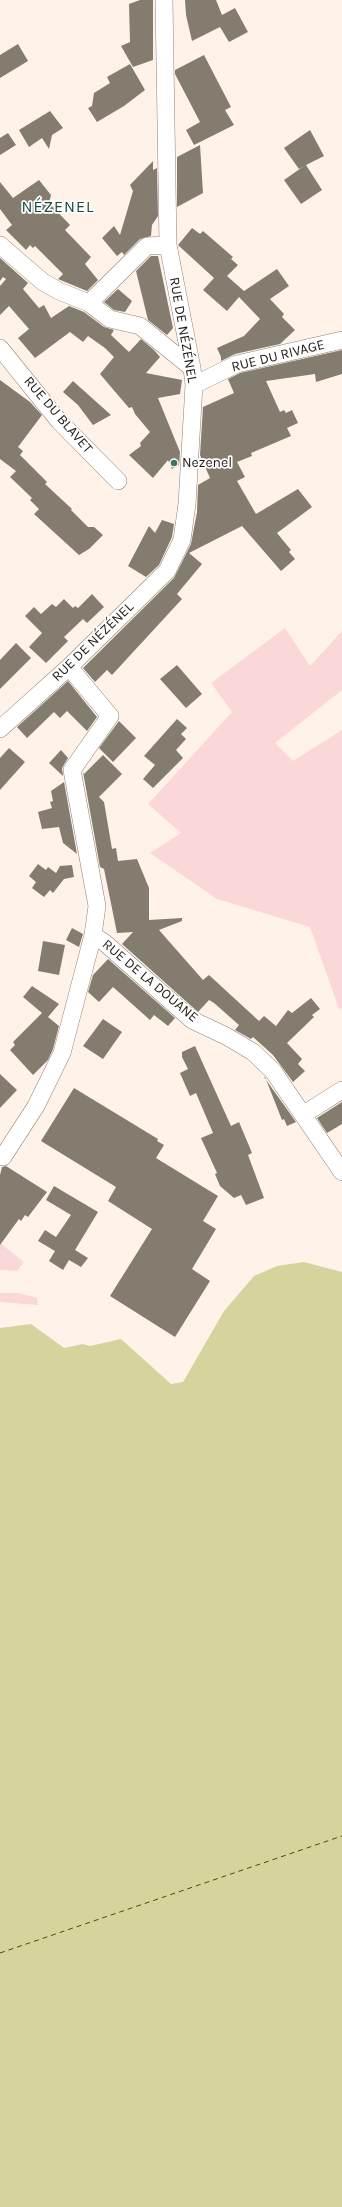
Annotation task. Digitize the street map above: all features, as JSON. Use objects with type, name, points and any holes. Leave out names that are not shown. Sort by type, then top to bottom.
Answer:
[{"type":"street","name":"RUE DE NÉZÉNEL","points":[[0,729],[69,667],[167,570],[182,540],[187,504],[193,377],[168,245],[164,0]]},
{"type":"street","points":[[0,244],[43,282],[59,291],[89,303],[110,318],[140,326],[193,377]]},
{"type":"street","points":[[89,303],[147,246],[168,245]]},
{"type":"street","name":"RUE DU RIVAGE","points":[[193,377],[237,364],[342,340]]},
{"type":"street","name":"RUE DU BLAVET","points":[[0,348],[60,421],[118,481]]},
{"type":"street","name":"RUE DE LA DOUANE","points":[[69,667],[110,716],[72,770],[97,906],[93,935],[105,942],[192,1020],[226,1036],[253,1052],[273,1071],[304,1114],[342,1172]]},
{"type":"street","points":[[1,1156],[36,1106],[62,1053],[93,935]]},
{"type":"street","points":[[304,1114],[342,1090]]},
{"type":"shaded area","points":[[285,628],[310,666],[342,631],[342,690],[275,743],[293,761],[342,730],[342,1008],[339,1009],[310,927],[217,899],[150,853],[181,833],[148,804],[232,712],[211,683]]},
{"type":"shaded area","points":[[0,1243],[24,1262],[17,1271],[0,1270]]},
{"type":"shaded area","points":[[304,1262],[342,1272],[342,2207],[0,2207],[0,1328],[31,1324],[64,1348],[83,1344],[90,1346],[121,1339],[171,1384],[183,1382],[224,1311],[254,1276],[277,1266]]},
{"type":"shaded area","points":[[0,1293],[19,1293],[37,1298],[38,1305],[0,1302]]},
{"type":"building","points":[[140,0],[153,0],[153,60],[133,67],[121,46],[130,42],[129,4]]},
{"type":"building","points":[[185,0],[216,0],[222,15],[235,8],[248,32],[229,42],[220,27],[192,41],[186,15]]},
{"type":"building","points":[[18,44],[28,61],[0,78],[0,55]]},
{"type":"building","points":[[204,55],[231,107],[225,110],[234,125],[194,145],[186,130],[200,122],[175,74],[175,70]]},
{"type":"building","points":[[130,64],[145,90],[124,106],[97,122],[88,108],[92,106],[94,93],[110,83],[107,77]]},
{"type":"building","points":[[50,111],[63,128],[52,135],[49,149],[42,138],[29,147],[19,130]]},
{"type":"building","points":[[310,130],[324,156],[306,165],[322,190],[301,204],[284,180],[304,166],[299,169],[284,148]]},
{"type":"building","points":[[8,133],[16,145],[0,155],[0,138]]},
{"type":"building","points":[[200,145],[203,193],[177,207],[177,157]]},
{"type":"building","points":[[153,161],[153,170],[157,168],[158,216],[152,225],[151,236],[140,239],[124,255],[122,252],[117,256],[102,238],[114,226],[120,235],[133,191],[130,185]]},
{"type":"building","points":[[39,180],[51,195],[49,203],[70,225],[65,230],[91,257],[85,264],[98,280],[87,291],[58,279],[63,274],[35,246],[33,248],[30,245],[26,250],[6,230],[12,225],[0,209],[0,182],[13,198]]},
{"type":"building","points":[[192,228],[200,234],[203,231],[233,257],[231,259],[238,265],[227,276],[244,291],[277,269],[289,286],[270,299],[284,314],[282,317],[295,330],[280,344],[235,354],[221,361],[217,348],[244,336],[260,319],[239,297],[227,311],[203,290],[214,278],[178,245]]},
{"type":"building","points":[[151,256],[158,256],[173,328],[167,335],[148,320],[136,271]]},
{"type":"building","points":[[0,258],[28,283],[23,289],[39,308],[44,305],[51,318],[69,306],[84,312],[104,327],[114,330],[111,335],[129,352],[141,339],[154,350],[160,357],[146,373],[182,380],[180,394],[158,398],[180,452],[179,465],[172,469],[168,460],[153,478],[129,455],[141,446],[140,443],[150,432],[135,414],[132,407],[129,408],[100,374],[114,357],[105,348],[88,336],[83,342],[70,332],[35,358],[18,338],[29,329],[9,306],[0,315],[0,286],[6,279],[3,277],[0,281]]},
{"type":"building","points":[[118,289],[132,301],[125,312],[114,310],[104,302]]},
{"type":"building","points":[[342,350],[342,374],[316,382],[315,374],[266,381],[280,412],[284,410],[286,413],[292,410],[298,423],[287,428],[291,436],[251,453],[252,456],[237,462],[245,477],[237,481],[256,514],[298,489],[312,507],[277,533],[291,550],[289,552],[295,559],[281,571],[242,526],[189,553],[202,564],[177,594],[182,599],[112,675],[107,670],[95,682],[83,668],[174,578],[191,544],[197,512],[198,485],[210,478],[200,455],[203,407],[234,393],[228,379],[240,373]]},
{"type":"building","points":[[0,380],[30,402],[42,415],[18,447],[23,451],[20,455],[47,482],[45,484],[72,509],[71,510],[88,527],[94,527],[103,535],[89,549],[79,555],[34,514],[39,509],[30,500],[32,498],[10,477],[16,471],[0,459]]},
{"type":"building","points":[[73,381],[111,415],[93,425],[78,405],[63,392]]},
{"type":"building","points":[[162,520],[174,524],[172,537],[159,565],[146,577],[128,566],[149,526],[155,533]]},
{"type":"building","points":[[92,594],[104,607],[87,623],[83,619],[64,637],[68,641],[46,663],[29,647],[42,633],[25,616],[34,607],[41,614],[52,604],[56,607],[64,599],[73,608],[75,606],[78,608]]},
{"type":"building","points":[[16,643],[31,658],[0,689],[0,660]]},
{"type":"building","points":[[177,665],[202,694],[186,708],[160,679]]},
{"type":"building","points":[[68,681],[97,717],[87,731],[67,711],[60,718],[54,712],[27,738],[17,727]]},
{"type":"building","points":[[177,719],[187,728],[181,734],[186,739],[176,750],[183,758],[153,788],[143,779],[155,765],[144,756]]},
{"type":"building","points":[[119,721],[136,738],[113,762],[99,748]]},
{"type":"building","points":[[9,748],[25,762],[0,790],[0,758]]},
{"type":"building","points":[[61,750],[68,758],[62,768],[63,776],[49,763]]},
{"type":"building","points":[[103,755],[122,774],[99,797],[104,802],[112,849],[116,848],[118,861],[137,859],[149,888],[149,920],[182,918],[182,921],[159,930],[203,980],[209,975],[259,1021],[264,1016],[276,1026],[288,1010],[292,1013],[311,998],[320,1009],[312,1015],[314,1017],[287,1043],[302,1059],[298,1064],[305,1071],[293,1082],[273,1055],[253,1037],[251,1039],[235,1030],[239,1025],[214,1003],[209,1000],[198,1012],[122,944],[133,932],[117,933],[104,869],[100,867],[83,772],[84,774]]},
{"type":"building","points":[[64,782],[77,854],[63,843],[59,827],[42,829],[38,812],[52,808],[50,802],[53,801],[51,791]]},
{"type":"building","points":[[38,864],[46,870],[48,867],[56,873],[60,866],[72,865],[74,877],[64,879],[53,893],[50,890],[44,897],[32,888],[36,882],[29,876]]},
{"type":"building","points":[[72,928],[83,934],[79,947],[66,940]]},
{"type":"building","points":[[43,941],[65,945],[59,975],[38,971]]},
{"type":"building","points":[[108,959],[175,1018],[168,1026],[154,1015],[150,1020],[113,987],[99,1002],[88,992],[93,975]]},
{"type":"building","points":[[32,986],[59,1004],[48,1017],[59,1026],[53,1049],[48,1060],[33,1075],[10,1050],[15,1045],[13,1042],[42,1013],[23,997]]},
{"type":"building","points":[[103,1019],[122,1032],[103,1059],[83,1046]]},
{"type":"building","points":[[195,1046],[231,1126],[239,1122],[252,1153],[248,1155],[264,1198],[246,1205],[241,1195],[234,1198],[220,1186],[215,1174],[217,1173],[201,1138],[213,1133],[196,1093],[190,1096],[180,1073],[188,1069],[182,1057],[182,1052]]},
{"type":"building","points":[[0,1074],[17,1090],[0,1108]]},
{"type":"building","points":[[266,1080],[296,1122],[287,1126],[284,1119],[282,1120]]},
{"type":"building","points":[[74,1088],[158,1139],[157,1141],[164,1145],[156,1158],[218,1196],[203,1221],[216,1229],[192,1269],[210,1281],[175,1337],[110,1296],[152,1229],[108,1201],[116,1187],[41,1141]]},
{"type":"building","points":[[342,1102],[342,1124],[327,1133],[317,1118]]},
{"type":"building","points":[[6,1166],[47,1192],[28,1217],[25,1215],[21,1221],[19,1219],[0,1245],[0,1175],[2,1167]]},
{"type":"building","points":[[54,1186],[98,1212],[75,1250],[88,1258],[81,1267],[69,1260],[63,1270],[49,1261],[55,1251],[38,1241],[45,1230],[56,1237],[71,1215],[46,1200]]},
{"type":"ferry route","points":[[0,1953],[342,1836]]},
{"type":"place","name":"Nezenel","points":[[174,463]]},
{"type":"district","name":"NÉZENEL","points":[[58,207]]}]
